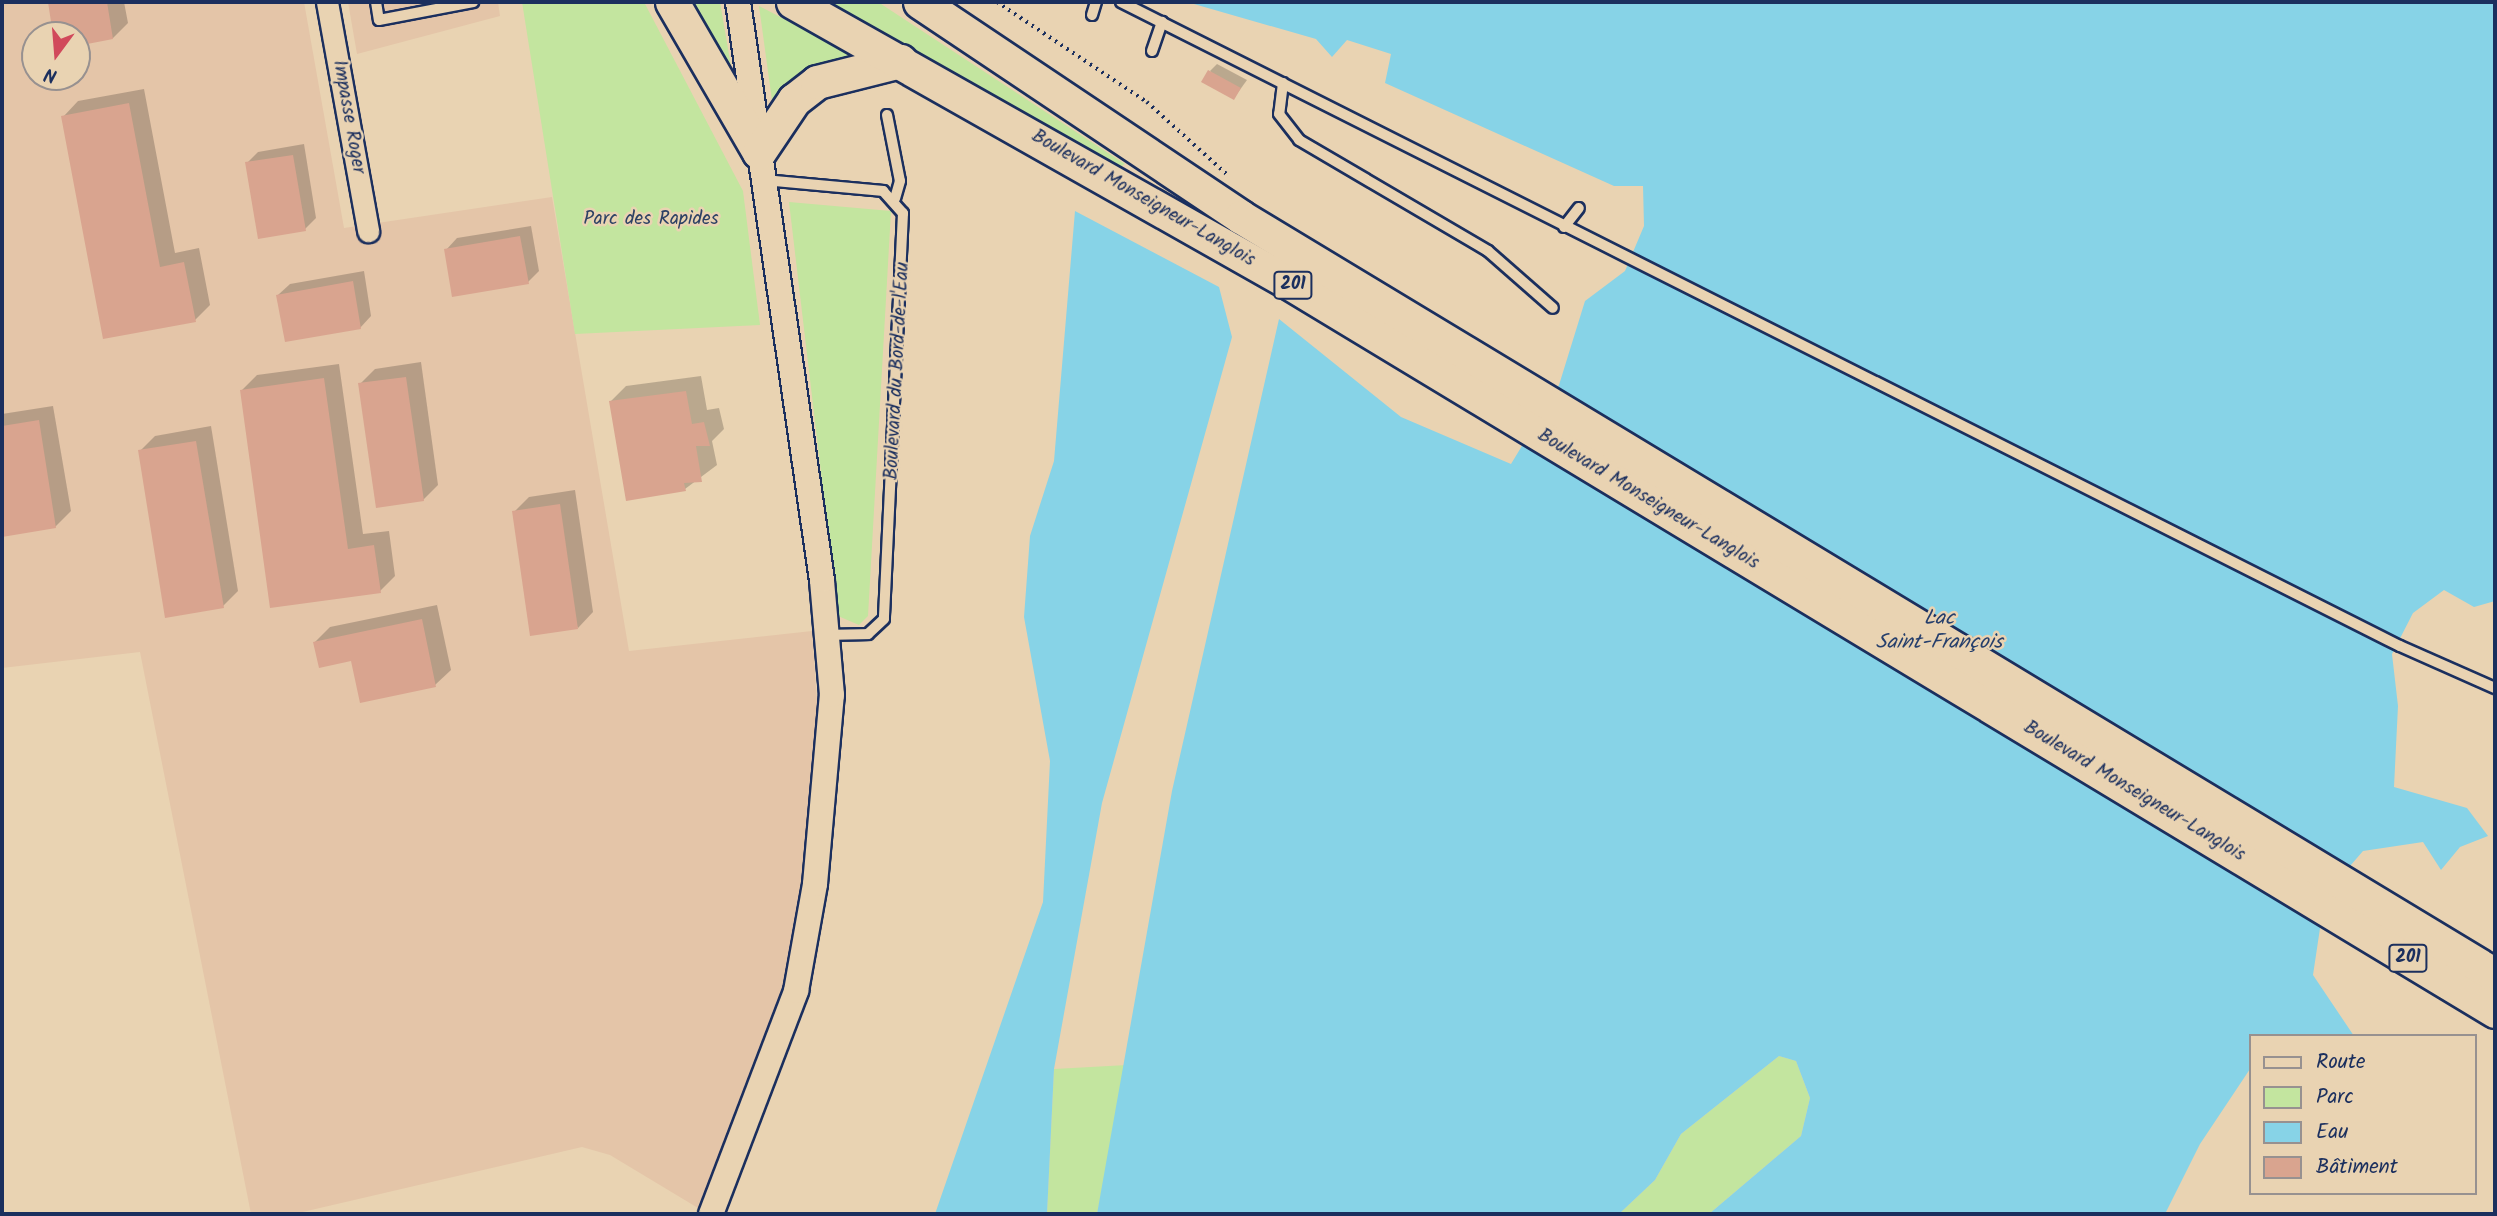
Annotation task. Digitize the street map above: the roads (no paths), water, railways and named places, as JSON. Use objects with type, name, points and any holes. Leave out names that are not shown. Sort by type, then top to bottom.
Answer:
[{"type":"highway","points":[[672,2],[761,166]]},
{"type":"highway","name":"Boulevard Monseigneur-Langlois","points":[[793,2],[1540,416],[2328,892],[2495,1011]]},
{"type":"highway","name":"Boulevard Monseigneur-Langlois","points":[[920,2],[1540,416]]},
{"type":"highway","points":[[761,166],[794,100],[817,82],[900,61]]},
{"type":"highway","name":"Boulevard Monseigneur-Langlois","points":[[2328,892],[2495,975]]},
{"type":"street","name":"Impasse Roger","points":[[327,2],[368,232]]},
{"type":"street","points":[[711,1214],[796,991],[815,884],[832,695],[828,635],[738,2]]},
{"type":"lane","points":[[376,2],[379,20],[473,2]]},
{"type":"lane","points":[[1092,15],[1096,2]]},
{"type":"lane","points":[[1121,2],[2400,646],[2495,688]]},
{"type":"lane","points":[[1152,51],[1162,22]]},
{"type":"lane","points":[[1283,83],[1279,114],[1299,140],[1488,251],[1553,308]]},
{"type":"lane","name":"Boulevard du Bord-de-l'Eau","points":[[828,635],[868,634],[884,619],[905,256],[903,213],[895,198],[900,181],[887,115]]},
{"type":"lane","points":[[761,166],[869,188],[895,198]]},
{"type":"lane","points":[[1564,226],[1579,208]]},
{"type":"water","name":"Lac Saint-François","points":[[1187,2],[2495,2],[2495,601],[2474,607],[2444,590],[2413,613],[2392,654],[2398,706],[2394,787],[2467,808],[2488,836],[2460,847],[2441,870],[2423,842],[2363,851],[2325,895],[2313,975],[2353,1034],[2248,1034],[2248,1072],[2200,1144],[2165,1214],[1709,1214],[1801,1136],[1810,1098],[1796,1061],[1779,1056],[1681,1134],[1655,1180],[1619,1214],[1097,1214],[1172,791],[1279,319],[1401,417],[1511,464],[1559,385],[1585,301],[1625,271],[1644,226],[1643,186],[1614,186],[1385,83],[1391,54],[1347,40],[1332,57],[1316,39]]},
{"type":"water","points":[[1075,211],[1219,287],[1232,337],[1102,803],[1054,1069],[1047,1214],[935,1214],[1043,902],[1050,761],[1024,617],[1030,536],[1054,461]]},
{"type":"park label","name":"Parc des Rapides","points":[[651,220]]}]
